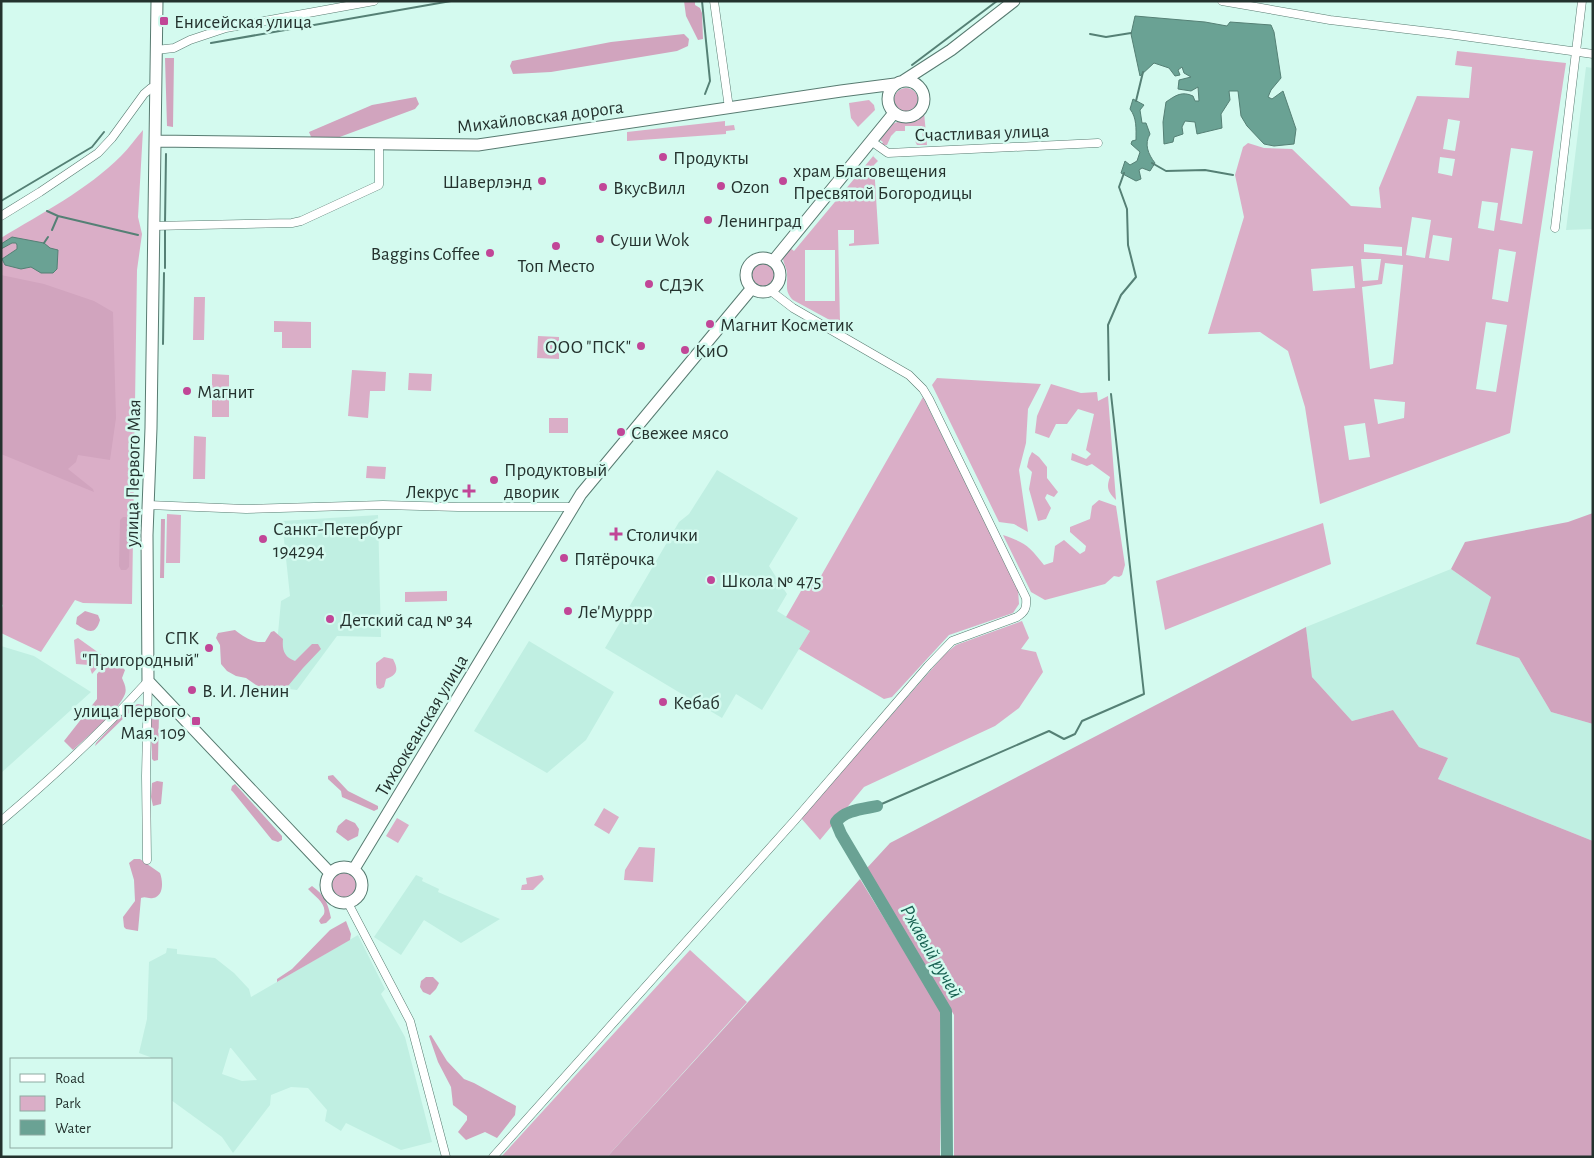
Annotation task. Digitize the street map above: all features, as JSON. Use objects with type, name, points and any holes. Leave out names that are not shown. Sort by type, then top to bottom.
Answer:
[{"type":"street","name":"улица Первого Мая","points":[[148,682],[148,505],[157,1]]},
{"type":"street","points":[[156,50],[174,48],[190,40],[226,28],[374,1]]},
{"type":"street","points":[[714,1],[729,108]]},
{"type":"street","name":"Михайловская дорога","points":[[155,141],[478,145],[899,83],[934,61],[1014,1]]},
{"type":"street","points":[[1222,1],[1330,20],[1593,54]]},
{"type":"street","points":[[1555,228],[1582,1]]},
{"type":"street","name":"Михайловская дорога","points":[[921,89],[925,73],[934,61]]},
{"type":"street","points":[[868,88],[880,92],[894,113],[905,117],[917,113],[924,102],[921,89],[913,82],[899,83],[890,90],[888,102]]},
{"type":"street","points":[[1,216],[98,152],[112,138],[144,94],[151,88],[155,88]]},
{"type":"street","points":[[774,260],[894,113]]},
{"type":"street","name":"Счастливая улица","points":[[871,140],[888,153],[1098,143]]},
{"type":"street","points":[[154,226],[292,223],[301,221],[379,185],[379,144]]},
{"type":"street","points":[[762,257],[774,260],[781,272],[781,279],[777,286],[770,291],[761,292],[752,288],[746,276],[750,263],[762,257]]},
{"type":"street","name":"Тихоокеанская улица","points":[[354,870],[572,507],[605,464],[752,288]]},
{"type":"street","points":[[493,1157],[791,825],[928,666],[952,641],[1017,617],[1027,607],[1026,598],[923,388],[909,374],[793,308],[770,291]]},
{"type":"street","points":[[148,505],[246,509],[383,505],[458,508],[572,507]]},
{"type":"street","points":[[1,821],[125,707],[148,682]]},
{"type":"street","points":[[147,860],[148,682]]},
{"type":"street","points":[[148,682],[330,873]]},
{"type":"street","points":[[341,867],[354,870],[359,874],[362,881],[360,895],[348,903],[336,902],[328,895],[325,884],[330,873],[341,867]]},
{"type":"street","points":[[348,903],[410,1021],[446,1157]]},
{"type":"shaded area","points":[[684,1],[695,1],[695,5],[700,8],[702,13],[703,39],[698,40],[686,16]]},
{"type":"shaded area","points":[[684,34],[689,39],[688,46],[677,51],[551,72],[513,74],[510,66],[512,61],[611,42]]},
{"type":"shaded area","points":[[165,58],[174,58],[173,127],[167,126]]},
{"type":"shaded area","points":[[1586,67],[1593,68],[1593,229],[1566,230]]},
{"type":"shaded area","points":[[416,97],[419,104],[415,109],[337,138],[312,139],[309,132],[372,105]]},
{"type":"shaded area","points":[[1,275],[44,284],[94,301],[113,312],[116,418],[110,460],[78,455],[76,462],[68,469],[93,489],[94,492],[1,454]]},
{"type":"shaded area","name":"Школа № 475","points":[[717,470],[798,518],[769,566],[787,594],[777,611],[810,631],[762,710],[736,694],[722,718],[605,648],[679,522],[689,514]]},
{"type":"shaded area","points":[[1593,513],[1593,724],[1551,712],[1519,658],[1476,644],[1491,597],[1451,569],[1465,542],[1568,522]]},
{"type":"shaded area","name":"Детский сад № 34","points":[[378,515],[381,637],[337,636],[297,690],[273,687],[281,601],[290,596],[282,521]]},
{"type":"shaded area","points":[[123,517],[130,520],[129,567],[126,570],[121,570],[119,566],[120,520]]},
{"type":"shaded area","points":[[161,519],[165,519],[164,578],[160,578]]},
{"type":"shaded area","points":[[1451,569],[1491,597],[1477,644],[1519,658],[1551,712],[1593,724],[1593,841],[1438,779],[1448,758],[1419,747],[1393,710],[1352,721],[1312,677],[1306,627]]},
{"type":"shaded area","points":[[85,611],[98,615],[100,620],[93,631],[76,624],[77,617]]},
{"type":"shaded area","points":[[1306,627],[1312,677],[1352,721],[1393,710],[1419,747],[1448,758],[1438,779],[1593,841],[1593,1157],[954,1157],[954,1015],[867,868],[890,843]]},
{"type":"shaded area","points":[[235,630],[257,642],[265,642],[271,632],[274,631],[283,639],[283,650],[286,655],[295,661],[312,644],[318,644],[321,649],[283,692],[278,694],[256,685],[246,678],[236,676],[227,671],[221,664],[220,645],[216,638],[218,633]]},
{"type":"shaded area","name":"Детский сад № 34","points":[[529,641],[614,692],[586,740],[547,773],[474,731]]},
{"type":"shaded area","points":[[1,646],[34,656],[91,692],[1,773]]},
{"type":"shaded area","points":[[108,661],[125,670],[122,678],[125,694],[110,715],[73,750],[64,741],[97,699],[97,674]]},
{"type":"shaded area","points":[[138,704],[154,707],[159,713],[158,760],[154,761],[152,759],[151,725],[131,711],[95,746],[129,707]]},
{"type":"shaded area","points":[[333,775],[348,791],[378,806],[378,809],[374,811],[342,797],[341,791],[328,779],[328,776]]},
{"type":"shaded area","points":[[157,781],[163,782],[161,804],[153,806],[151,797],[152,783]]},
{"type":"shaded area","points":[[235,784],[282,836],[282,840],[278,842],[272,840],[231,790]]},
{"type":"shaded area","points":[[346,819],[355,823],[359,829],[358,836],[348,841],[336,832],[338,826]]},
{"type":"shaded area","points":[[134,859],[140,859],[160,873],[162,880],[161,891],[157,897],[141,898],[138,931],[126,929],[123,917],[135,901],[134,880],[129,863]]},
{"type":"shaded area","points":[[416,875],[423,878],[422,881],[439,889],[438,892],[500,919],[461,943],[424,920],[401,955],[374,937]]},
{"type":"shaded area","points":[[860,879],[941,1011],[940,1157],[607,1157]]},
{"type":"shaded area","points":[[312,886],[323,896],[327,904],[331,918],[326,923],[321,924],[319,921],[324,914],[324,906],[308,889]]},
{"type":"shaded area","points":[[346,921],[351,934],[350,940],[277,982],[277,979],[292,969],[330,930]]},
{"type":"shaded area","points":[[358,935],[385,989],[381,994],[405,1037],[432,1142],[401,1150],[346,1123],[341,1131],[325,1121],[327,1110],[308,1088],[291,1087],[271,1095],[270,1105],[233,1153],[222,1137],[172,1101],[172,1058],[150,1058],[139,1053],[147,1019],[149,962],[166,953],[167,948],[177,949],[177,954],[215,958],[234,973],[249,989],[251,997]],"holes":[[[230,1048],[257,1080],[242,1081],[222,1074]]]},
{"type":"shaded area","points":[[426,977],[433,977],[439,983],[430,995],[423,992],[420,987],[421,981]]},
{"type":"shaded area","points":[[431,1035],[447,1061],[464,1079],[516,1106],[515,1115],[497,1138],[485,1132],[466,1140],[458,1132],[467,1120],[467,1116],[453,1105],[451,1087],[438,1062],[429,1036]]},
{"type":"green space","points":[[1457,51],[1566,63],[1510,433],[1320,504],[1305,407],[1288,351],[1260,332],[1208,334],[1244,217],[1235,175],[1243,147],[1248,143],[1264,148],[1292,149],[1351,206],[1381,208],[1379,188],[1417,96],[1469,98],[1472,67],[1455,65]],"holes":[[[1448,119],[1460,121],[1455,151],[1443,149]],[[1511,148],[1533,151],[1522,224],[1500,220]],[[1440,157],[1455,159],[1452,176],[1438,173]],[[1482,201],[1498,203],[1494,231],[1478,228]],[[1412,217],[1431,220],[1425,258],[1406,255]],[[1433,235],[1452,238],[1449,261],[1429,258]],[[1364,244],[1402,247],[1402,256],[1364,252]],[[1499,249],[1516,252],[1508,302],[1492,299]],[[1361,259],[1381,259],[1378,280],[1363,281]],[[1385,263],[1403,265],[1393,364],[1370,369],[1362,287],[1382,284]],[[1353,266],[1355,288],[1313,291],[1311,269]],[[1486,322],[1507,325],[1496,392],[1476,389]],[[1374,399],[1405,402],[1404,418],[1378,424]],[[1365,423],[1370,457],[1349,460],[1344,426]]]},
{"type":"green space","points":[[906,88],[915,91],[918,100],[915,109],[906,112],[897,109],[894,100],[897,91]]},
{"type":"green space","points":[[869,100],[874,105],[875,110],[858,127],[851,118],[849,103]]},
{"type":"green space","points":[[924,112],[927,145],[917,145],[915,141],[923,140],[922,126],[905,126],[905,131],[896,131],[891,136],[887,145],[881,145],[883,142],[880,140],[891,125],[900,121],[913,120]]},
{"type":"green space","points":[[725,121],[725,126],[734,125],[735,130],[726,131],[726,134],[627,141],[627,132]]},
{"type":"green space","points":[[143,130],[138,217],[142,234],[137,270],[132,604],[83,603],[75,600],[41,652],[1,633],[1,611],[3,605],[1,604],[1,238],[94,180],[121,156]]},
{"type":"green space","points":[[873,156],[878,161],[874,165],[879,244],[849,246],[849,244],[854,243],[854,230],[838,230],[840,323],[837,324],[790,297],[787,291],[787,272],[783,258],[790,248],[794,251]],"holes":[[[805,250],[835,250],[835,301],[805,301]]]},
{"type":"green space","points":[[763,263],[768,264],[774,270],[774,280],[768,286],[763,287],[758,286],[752,280],[751,275],[752,270],[758,264]]},
{"type":"green space","points":[[194,297],[205,297],[204,340],[193,340]]},
{"type":"green space","points":[[274,321],[311,322],[311,348],[282,348],[282,332],[274,332]]},
{"type":"green space","points":[[538,336],[559,337],[559,359],[537,358]]},
{"type":"green space","points":[[352,370],[386,372],[385,391],[370,391],[368,418],[348,416]]},
{"type":"green space","points":[[409,373],[432,374],[431,391],[408,390]]},
{"type":"green space","points":[[212,374],[229,375],[229,417],[212,417]]},
{"type":"green space","points":[[937,378],[1041,384],[1028,409],[1026,443],[1019,470],[1028,532],[1014,524],[999,522],[932,385]]},
{"type":"green space","points":[[1051,384],[1081,393],[1097,392],[1098,401],[1108,396],[1116,500],[1108,490],[1110,477],[1092,464],[1087,466],[1071,460],[1072,453],[1086,459],[1091,454],[1086,450],[1094,414],[1078,409],[1067,424],[1056,424],[1049,438],[1035,433],[1037,416]]},
{"type":"green space","points":[[923,397],[1018,589],[1019,604],[1013,613],[949,635],[892,697],[884,699],[799,649],[810,631],[786,617],[809,577],[817,583]]},
{"type":"green space","points":[[549,418],[568,418],[568,433],[549,433]]},
{"type":"green space","points":[[194,436],[206,437],[205,479],[193,479]]},
{"type":"green space","points":[[1032,452],[1047,467],[1047,478],[1058,492],[1054,497],[1047,494],[1045,498],[1051,508],[1046,519],[1038,521],[1029,489],[1032,472],[1027,467]]},
{"type":"green space","points":[[367,466],[386,467],[385,479],[366,478]]},
{"type":"green space","points":[[1099,500],[1116,506],[1125,565],[1122,575],[1119,577],[1114,576],[1105,584],[1045,600],[1031,592],[1003,535],[1017,540],[1026,546],[1044,565],[1053,562],[1055,546],[1064,540],[1080,554],[1085,551],[1086,546],[1070,532],[1070,527],[1090,519],[1092,506]]},
{"type":"green space","points":[[167,514],[181,515],[180,563],[166,563]]},
{"type":"green space","points":[[1323,523],[1331,564],[1165,630],[1156,581]]},
{"type":"green space","points":[[447,591],[447,601],[405,602],[405,592]]},
{"type":"green space","points":[[1022,621],[1029,638],[1021,649],[1036,652],[1043,672],[1019,708],[995,726],[864,787],[820,840],[801,818],[945,654],[956,645]]},
{"type":"green space","points":[[78,638],[106,658],[92,674],[89,665],[76,664],[74,640]]},
{"type":"green space","points":[[384,657],[393,659],[396,672],[393,676],[386,679],[384,687],[380,689],[377,688],[376,684],[376,663]]},
{"type":"green space","points":[[604,808],[619,817],[609,834],[594,825]]},
{"type":"green space","points":[[397,818],[409,825],[398,843],[386,836]]},
{"type":"green space","points":[[639,847],[655,848],[653,882],[624,880],[625,870]]},
{"type":"green space","points":[[344,871],[354,875],[358,885],[354,895],[344,899],[334,895],[330,885],[334,875]]},
{"type":"green space","points":[[542,875],[544,879],[533,890],[521,890],[522,885],[527,884],[526,878]]},
{"type":"green space","points":[[690,950],[747,1002],[607,1157],[501,1157]]},
{"type":"water","points":[[1135,16],[1205,22],[1227,26],[1230,22],[1271,25],[1274,32],[1281,78],[1268,97],[1272,99],[1283,91],[1296,129],[1294,144],[1274,146],[1264,144],[1247,126],[1241,116],[1238,91],[1229,91],[1230,100],[1221,114],[1222,128],[1197,134],[1195,122],[1185,121],[1182,127],[1183,134],[1174,137],[1173,142],[1164,144],[1163,122],[1166,102],[1182,94],[1193,96],[1195,101],[1199,101],[1198,87],[1191,91],[1178,89],[1179,80],[1191,77],[1184,73],[1182,67],[1178,70],[1180,75],[1175,76],[1169,68],[1154,63],[1140,76],[1131,34]]},
{"type":"water","points":[[1133,99],[1144,105],[1140,110],[1142,123],[1146,123],[1150,134],[1147,141],[1148,149],[1155,163],[1150,171],[1142,168],[1139,170],[1141,179],[1136,181],[1121,173],[1125,161],[1130,165],[1137,161],[1140,152],[1131,144],[1132,141],[1136,140],[1135,120],[1130,109]]},
{"type":"water","points":[[12,237],[44,243],[50,248],[58,250],[57,269],[53,273],[41,273],[31,267],[21,269],[5,265],[2,259],[17,249],[17,245],[12,243],[1,249],[1,244]]},
{"type":"waterway","points":[[211,43],[451,1]]},
{"type":"waterway","points":[[702,1],[710,81],[705,94]]},
{"type":"waterway","points":[[912,65],[997,1]]},
{"type":"waterway","points":[[1090,34],[1106,37],[1131,33]]},
{"type":"waterway","points":[[1136,101],[1143,72]]},
{"type":"waterway","points":[[1,201],[92,147],[104,132]]},
{"type":"waterway","points":[[165,223],[166,154]]},
{"type":"waterway","points":[[1152,163],[1166,171],[1205,170],[1233,175]]},
{"type":"waterway","points":[[1109,380],[1108,325],[1121,295],[1136,277],[1128,245],[1127,209],[1119,187],[1124,173]]},
{"type":"waterway","points":[[47,211],[58,216]]},
{"type":"waterway","points":[[52,230],[58,216],[138,235]]},
{"type":"waterway","points":[[165,228],[165,268]]},
{"type":"waterway","points":[[44,243],[48,237]]},
{"type":"waterway","points":[[163,344],[164,273]]},
{"type":"waterway","points":[[877,806],[1049,731],[1064,739],[1075,734],[1082,721],[1144,694],[1111,394]]},
{"type":"waterway","name":"Ржавый ручей","points":[[877,806],[849,812],[836,822],[841,834],[946,1011],[947,1157]]},
{"type":"place","name":"Енисейская улица","points":[[164,21]]},
{"type":"place","name":"Продукты","points":[[663,157]]},
{"type":"place","name":"Шаверлэнд","points":[[542,181]]},
{"type":"place","name":"храм Благовещения Пресвятой Богородицы","points":[[783,181]]},
{"type":"place","name":"Ozon","points":[[721,186]]},
{"type":"place","name":"ВкусВилл","points":[[603,187]]},
{"type":"place","name":"Ленинград","points":[[708,220]]},
{"type":"place","name":"Суши Wok","points":[[600,239]]},
{"type":"place","name":"Топ Место","points":[[556,246]]},
{"type":"place","name":"Baggins Coffee","points":[[490,253]]},
{"type":"place","name":"СДЭК","points":[[649,284]]},
{"type":"place","name":"Магнит Косметик","points":[[710,324]]},
{"type":"place","name":"ООО \"ПСК\"","points":[[641,346]]},
{"type":"place","name":"КиО","points":[[685,350]]},
{"type":"place","name":"Магнит","points":[[187,391]]},
{"type":"place","name":"Свежее мясо","points":[[621,432]]},
{"type":"place","name":"Продуктовый дворик","points":[[494,480]]},
{"type":"place","name":"Лекрус","points":[[469,491]]},
{"type":"place","name":"Столички","points":[[616,534]]},
{"type":"place","name":"Санкт-Петербург 194294","points":[[263,539]]},
{"type":"place","name":"Пятёрочка","points":[[564,558]]},
{"type":"place","name":"Школа № 475","points":[[711,580]]},
{"type":"place","name":"Ле'Муррр","points":[[568,611]]},
{"type":"place","name":"Детский сад № 34","points":[[330,619]]},
{"type":"place","name":"СПК \"Пригородный\"","points":[[209,648]]},
{"type":"place","name":"В. И. Ленин","points":[[192,690]]},
{"type":"place","name":"Кебаб","points":[[663,702]]},
{"type":"place","name":"улица Первого Мая, 109","points":[[196,721]]}]
